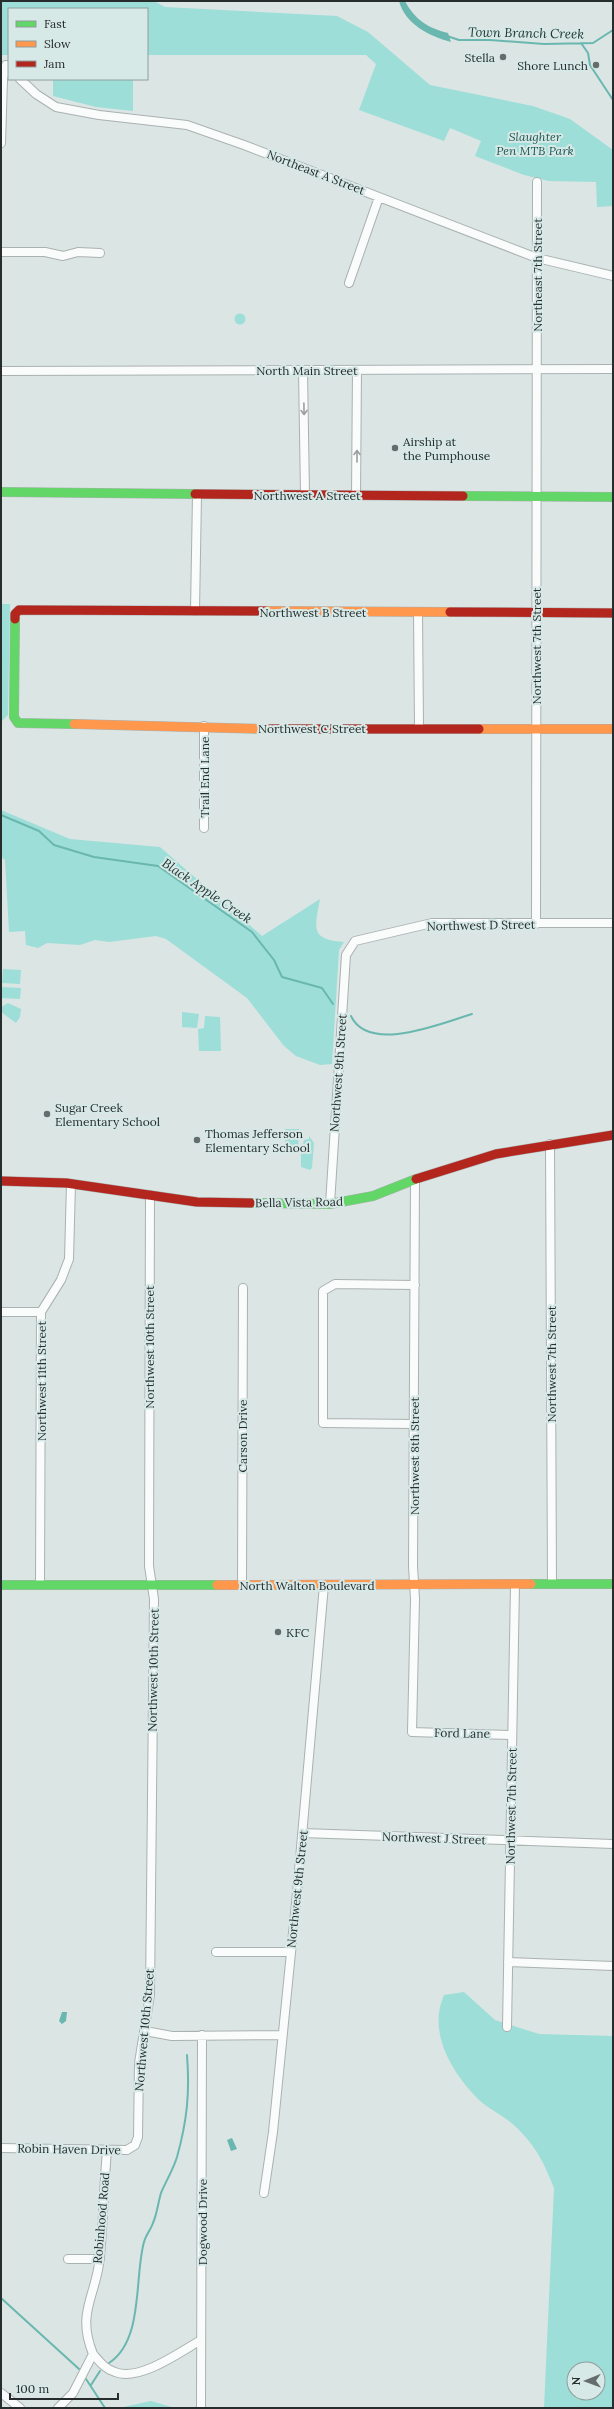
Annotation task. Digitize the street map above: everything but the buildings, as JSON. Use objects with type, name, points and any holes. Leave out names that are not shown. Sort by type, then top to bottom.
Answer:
[{"type":"street","points":[[1,142],[5,64]]},
{"type":"street","name":"Northeast A Street","points":[[21,80],[36,94],[56,107],[99,115],[186,125],[380,197],[537,258],[613,276]]},
{"type":"street","name":"Northeast 7th Street","points":[[537,182],[537,368]]},
{"type":"street","points":[[349,283],[380,197]]},
{"type":"street","points":[[1,252],[45,252],[63,256],[78,252],[100,253]]},
{"type":"street","name":"North Main Street","points":[[1,371],[537,368],[613,369]]},
{"type":"street","name":"Northwest 7th Street","points":[[536,924],[537,368]]},
{"type":"street","points":[[304,370],[305,495]]},
{"type":"street","points":[[356,495],[357,370]]},
{"type":"street","name":"Northwest A Street","points":[[1,492],[613,497]]},
{"type":"street","points":[[195,611],[197,494]]},
{"type":"street","name":"Northwest B Street","points":[[14,718],[15,614],[19,610],[613,613]]},
{"type":"street","points":[[418,612],[419,728]]},
{"type":"street","name":"Northwest C Street","points":[[14,718],[18,724],[204,726],[314,730],[419,728],[613,728]]},
{"type":"street","name":"Trail End Lane","points":[[204,726],[204,828]]},
{"type":"street","name":"Northwest D Street","points":[[352,944],[359,938],[392,934],[432,923],[613,923]]},
{"type":"street","name":"Northwest 9th Street","points":[[330,1204],[346,955],[352,944]]},
{"type":"street","name":"Bella Vista Road","points":[[1,1181],[71,1184],[197,1202],[330,1204],[372,1196],[440,1170],[496,1154],[550,1144],[613,1135]]},
{"type":"street","name":"Northwest 7th Street","points":[[550,1144],[552,1584]]},
{"type":"street","name":"Northwest 8th Street","points":[[412,1732],[415,1584],[415,1180]]},
{"type":"street","name":"Northwest 11th Street","points":[[40,1585],[41,1312],[62,1280],[69,1259],[71,1184]]},
{"type":"street","name":"Northwest 10th Street","points":[[136,2145],[138,2137],[139,2062],[150,1995],[154,1602],[149,1566],[150,1195]]},
{"type":"street","points":[[414,1424],[323,1423],[323,1291],[335,1284],[415,1285]]},
{"type":"street","name":"Carson Drive","points":[[242,1288],[242,1585]]},
{"type":"street","points":[[1,1312],[41,1312]]},
{"type":"street","name":"North Walton Boulevard","points":[[1,1585],[613,1584]]},
{"type":"street","name":"Northwest 9th Street","points":[[264,2194],[273,2132],[291,1952],[324,1585]]},
{"type":"street","name":"Northwest 7th Street","points":[[507,2028],[515,1585]]},
{"type":"street","name":"Ford Lane","points":[[412,1732],[512,1735]]},
{"type":"street","name":"Northwest J Street","points":[[302,1833],[613,1844]]},
{"type":"street","points":[[216,1952],[291,1952]]},
{"type":"street","points":[[508,1962],[613,1966]]},
{"type":"street","points":[[145,2030],[172,2036],[282,2035]]},
{"type":"street","name":"Dogwood Drive","points":[[201,2408],[202,2035]]},
{"type":"street","name":"Robin Haven Drive","points":[[1,2148],[127,2150],[136,2145]]},
{"type":"street","name":"Robinhood Road","points":[[107,2150],[100,2259],[85,2321],[87,2338],[94,2354],[105,2367],[116,2373],[138,2373],[158,2364],[201,2340]]},
{"type":"street","points":[[68,2259],[100,2259]]},
{"type":"street","points":[[58,2408],[73,2393],[94,2354]]},
{"type":"street","points":[[1,2393],[20,2408]]},
{"type":"green space","name":"Slaughter Pen MTB Park","points":[[1,1],[154,1],[165,7],[337,16],[368,32],[430,85],[533,106],[570,119],[613,150],[613,206],[597,207],[596,182],[549,181],[524,175],[475,156],[481,141],[450,128],[444,141],[359,110],[376,64],[366,55],[148,55],[148,8],[8,8],[8,55],[1,55]]},
{"type":"green space","points":[[53,80],[133,80],[133,111],[96,107],[53,96]]},
{"type":"green space","points":[[240,313],[244,315],[246,319],[244,323],[240,325],[236,323],[234,319],[236,315]]},
{"type":"green space","points":[[1,604],[10,604],[8,715],[1,722]]},
{"type":"green space","points":[[1,810],[70,839],[160,847],[262,936],[320,899],[316,924],[317,930],[320,935],[325,938],[333,941],[344,942],[339,950],[332,1064],[320,1065],[296,1056],[284,1046],[247,998],[166,939],[156,936],[109,942],[95,940],[80,945],[47,943],[38,948],[26,945],[25,931],[9,932],[5,860],[1,857]]},
{"type":"green space","points":[[3,969],[21,970],[20,984],[2,983]]},
{"type":"green space","points":[[1,987],[21,988],[20,999],[1,998]]},
{"type":"green space","points":[[8,1003],[21,1009],[20,1017],[16,1023],[1,1012],[1,1007]]},
{"type":"green space","points":[[182,1012],[199,1014],[197,1028],[182,1027]]},
{"type":"green space","points":[[205,1016],[220,1017],[221,1051],[199,1051],[198,1029],[204,1028]]},
{"type":"green space","points":[[285,1129],[299,1129],[298,1152],[285,1152]]},
{"type":"green space","points":[[309,1136],[314,1143],[312,1168],[310,1170],[301,1167],[301,1153],[304,1140],[309,1139]]},
{"type":"green space","points":[[464,1992],[495,2020],[539,2034],[613,2036],[613,2408],[544,2408],[554,2188],[543,2163],[525,2136],[513,2124],[480,2101],[457,2074],[444,2049],[440,2036],[440,2009],[444,1995]]},
{"type":"green space","points":[[151,2401],[175,2408],[119,2408]]},
{"type":"shaded area","points":[[399,1],[405,1],[413,13],[428,26],[448,33],[451,42],[434,36],[419,28],[407,16]]},
{"type":"shaded area","points":[[62,2012],[67,2012],[66,2021],[62,2024],[59,2021]]},
{"type":"shaded area","points":[[232,2138],[237,2149],[231,2151],[227,2140]]},
{"type":"waterway","name":"Town Branch Creek","points":[[447,36],[459,40],[490,40],[544,44],[593,43],[613,30]]},
{"type":"waterway","points":[[581,43],[588,53],[590,65],[613,100]]},
{"type":"waterway","name":"Black Apple Creek","points":[[1,815],[39,831],[54,845],[94,857],[158,866],[252,932],[274,960],[282,977],[322,988],[333,1004]]},
{"type":"waterway","name":"Black Apple Creek","points":[[351,1016],[360,1027],[373,1033],[389,1034],[407,1033],[425,1029],[472,1014]]},
{"type":"waterway","points":[[109,2363],[120,2353],[128,2339],[133,2324],[144,2242],[154,2220],[161,2193],[175,2162],[180,2144],[187,2107],[187,2055]]},
{"type":"waterway","points":[[1,2298],[79,2369]]},
{"type":"waterway","points":[[91,2385],[100,2371]]},
{"type":"waterway","points":[[86,2379],[105,2408]]},
{"type":"traffic: fast","points":[[1,492],[195,494]]},
{"type":"traffic: fast","points":[[463,496],[613,497]]},
{"type":"traffic: fast","points":[[15,619],[14,717],[18,723],[74,724]]},
{"type":"traffic: fast","points":[[251,1203],[330,1204],[373,1196],[416,1179]]},
{"type":"traffic: fast","points":[[531,1584],[613,1584]]},
{"type":"traffic: fast","points":[[1,1585],[217,1585]]},
{"type":"traffic: slow","points":[[265,611],[450,612]]},
{"type":"traffic: slow","points":[[74,724],[267,729]]},
{"type":"traffic: slow","points":[[479,729],[613,729]]},
{"type":"traffic: slow","points":[[217,1585],[531,1584]]},
{"type":"traffic: jam","points":[[195,494],[463,496]]},
{"type":"traffic: jam","points":[[15,619],[15,614],[19,610],[265,611]]},
{"type":"traffic: jam","points":[[450,612],[613,613]]},
{"type":"traffic: jam","points":[[267,729],[479,729]]},
{"type":"traffic: jam","points":[[416,1179],[496,1154],[613,1135]]},
{"type":"traffic: jam","points":[[1,1181],[66,1183],[197,1202],[251,1203]]},
{"type":"place","name":"Stella","points":[[503,57]]},
{"type":"place","name":"Shore Lunch","points":[[596,65]]},
{"type":"place","name":"Airship at the Pumphouse","points":[[395,448]]},
{"type":"place","name":"Sugar Creek Elementary School","points":[[47,1114]]},
{"type":"place","name":"Thomas Jefferson Elementary School","points":[[197,1140]]},
{"type":"place","name":"KFC","points":[[278,1632]]}]
